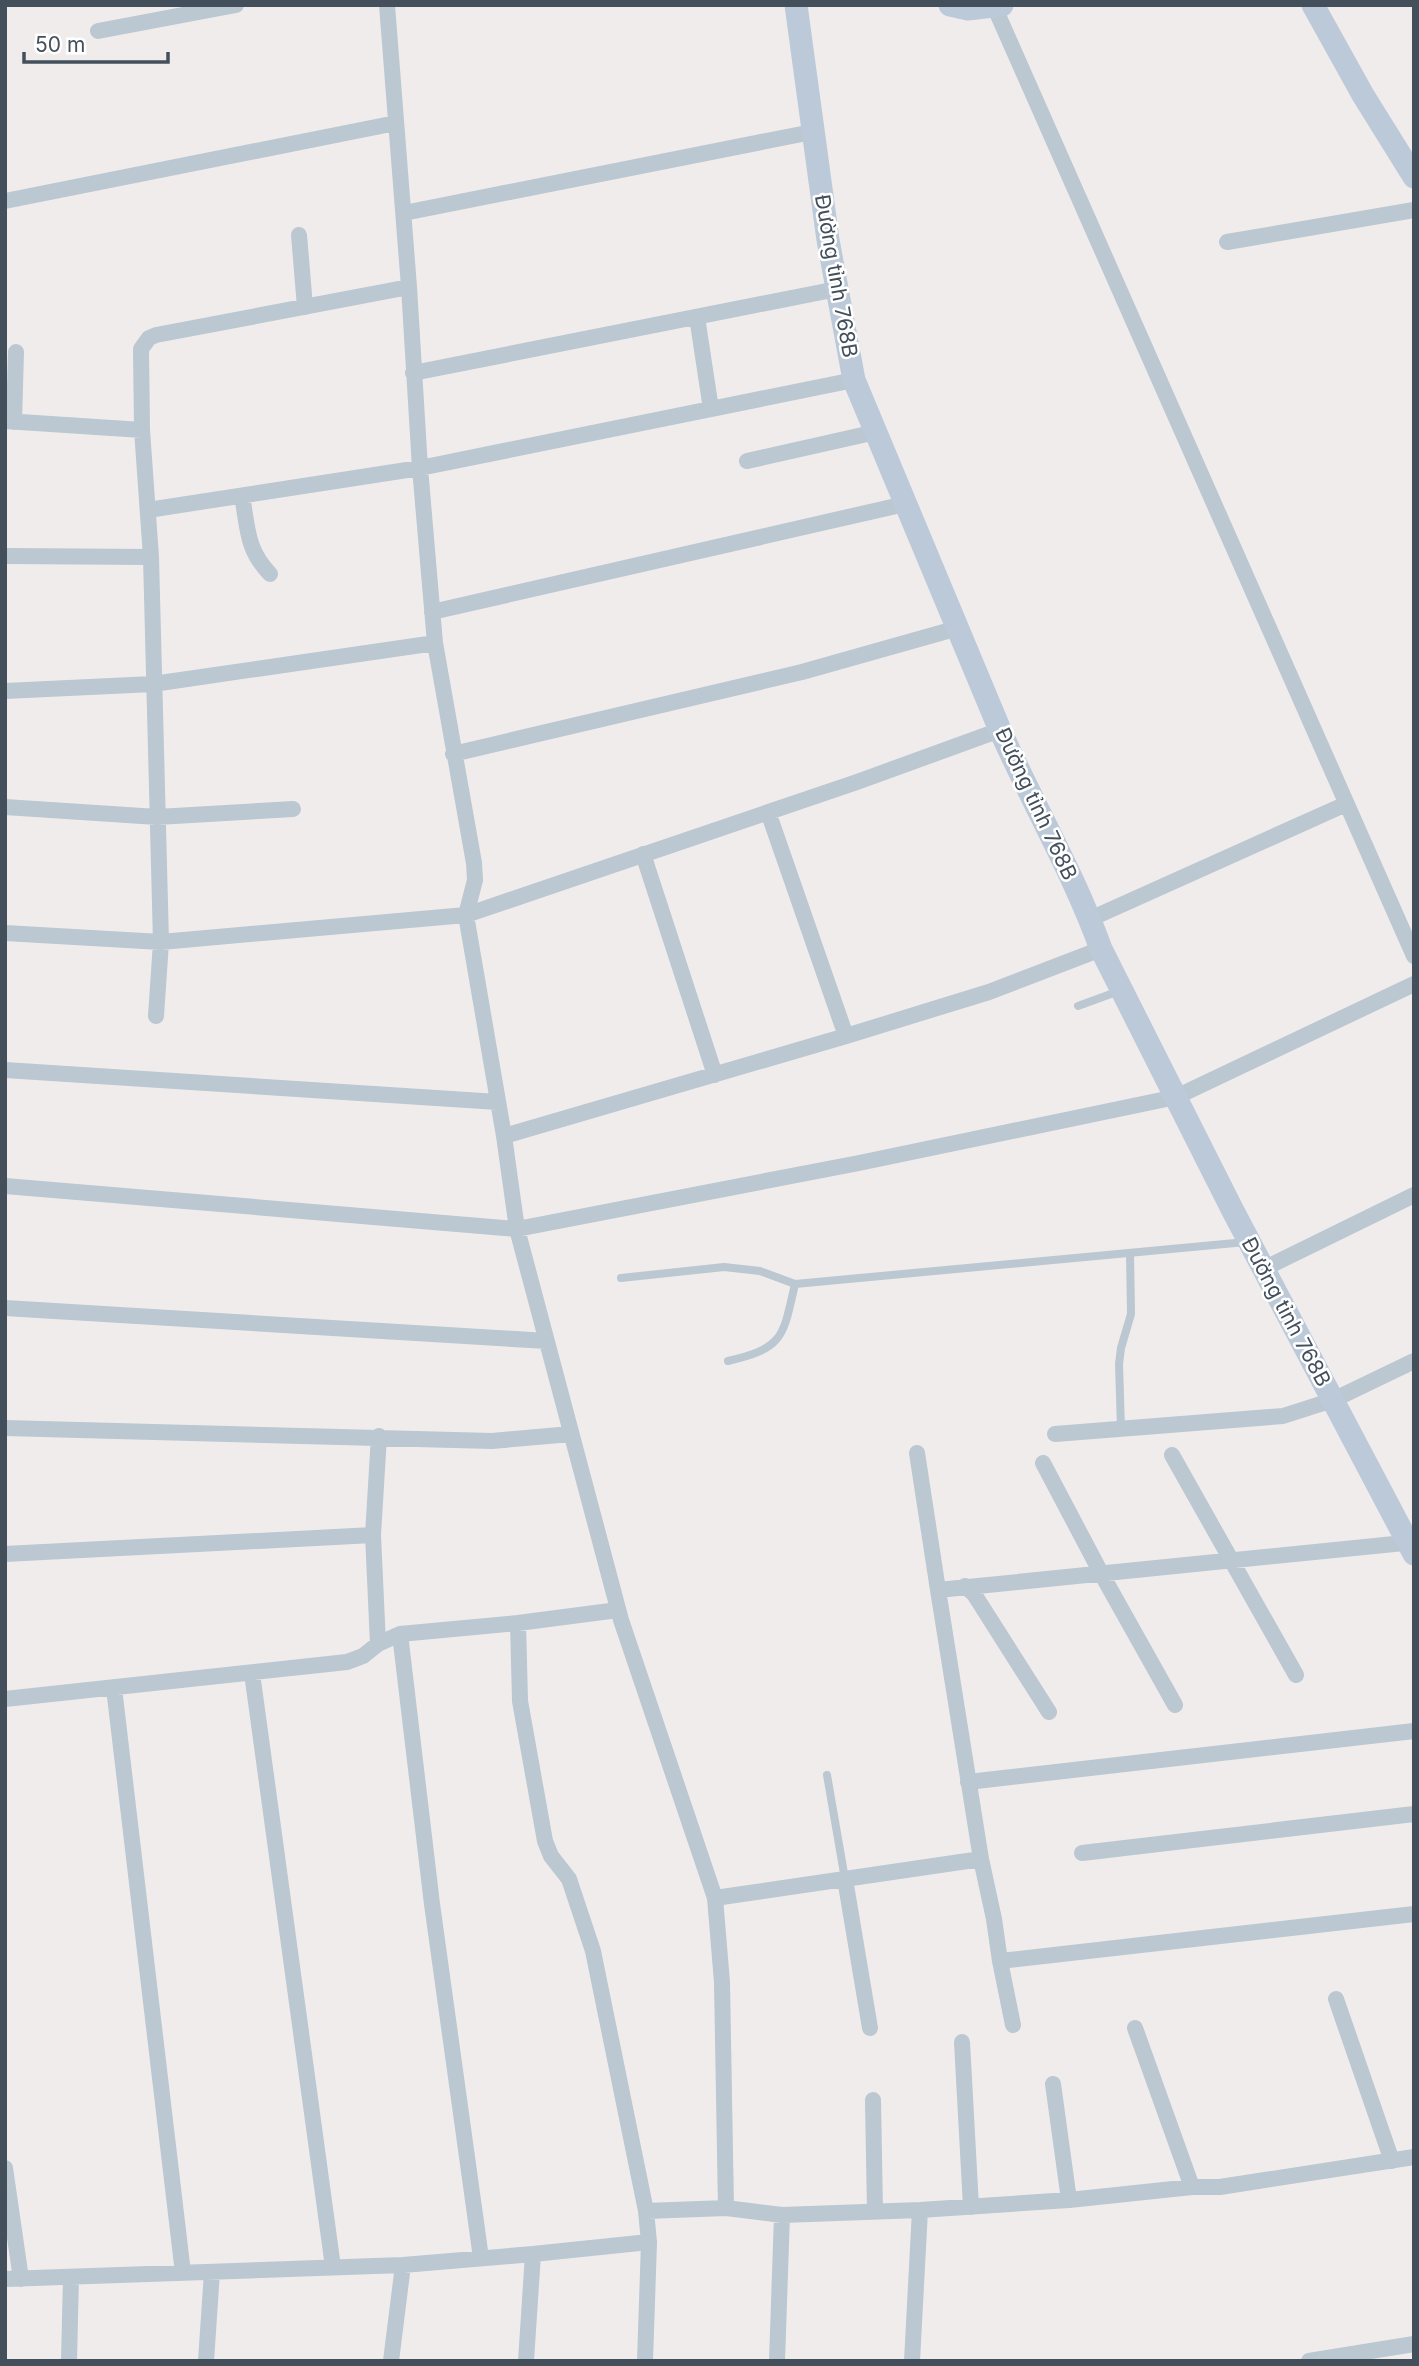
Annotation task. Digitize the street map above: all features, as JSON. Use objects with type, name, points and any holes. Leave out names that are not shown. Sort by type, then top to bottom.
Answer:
[{"type":"street","points":[[98,31],[236,5]]},
{"type":"street","points":[[387,5],[435,643],[474,863],[475,880],[466,915],[517,1229],[618,1610],[715,1898],[722,1982],[726,2208]]},
{"type":"street","name":"Đường tỉnh 768B","points":[[796,5],[836,289],[854,380],[1000,730],[1090,919],[1101,949],[1248,1241],[1412,1547]]},
{"type":"street","points":[[950,5],[968,9],[1002,5]]},
{"type":"street","points":[[1313,5],[1363,95],[1414,177]]},
{"type":"street","points":[[994,6],[1414,956]]},
{"type":"street","points":[[5,201],[396,123]]},
{"type":"street","points":[[404,213],[812,132]]},
{"type":"street","points":[[1227,242],[1414,210]]},
{"type":"street","points":[[299,235],[305,307]]},
{"type":"street","points":[[156,1016],[161,942],[151,557],[142,430],[141,349],[149,338],[409,287]]},
{"type":"street","points":[[413,373],[836,289]]},
{"type":"street","points":[[697,317],[711,409]]},
{"type":"street","points":[[16,352],[9,421],[142,430]]},
{"type":"street","points":[[148,510],[420,468],[854,380]]},
{"type":"street","points":[[747,461],[876,432]]},
{"type":"street","points":[[242,496],[253,551],[259,563],[270,574]]},
{"type":"street","points":[[432,612],[905,504]]},
{"type":"street","points":[[5,556],[151,557]]},
{"type":"street","points":[[453,754],[802,673],[958,628]]},
{"type":"street","points":[[5,691],[153,684],[435,643]]},
{"type":"street","points":[[5,933],[161,942],[466,915],[1000,730]]},
{"type":"street","points":[[1090,919],[1346,804]]},
{"type":"street","points":[[5,807],[158,817],[293,809]]},
{"type":"street","points":[[768,812],[846,1036]]},
{"type":"street","points":[[643,854],[715,1074]]},
{"type":"street","points":[[504,1136],[989,992],[1101,949]]},
{"type":"street","points":[[5,1186],[517,1229],[859,1163],[1176,1097],[1414,984]]},
{"type":"street","points":[[5,1070],[498,1102]]},
{"type":"street","points":[[1263,1269],[1414,1195]]},
{"type":"street","points":[[5,1308],[547,1341]]},
{"type":"street","points":[[1055,1434],[1283,1416],[1333,1400],[1414,1361]]},
{"type":"street","points":[[5,1428],[492,1441],[571,1434]]},
{"type":"street","points":[[377,1644],[373,1535],[379,1436]]},
{"type":"street","points":[[917,1452],[968,1782],[1013,2025]]},
{"type":"street","points":[[1171,1455],[1296,1675]]},
{"type":"street","points":[[1043,1463],[1175,1705]]},
{"type":"street","points":[[5,1554],[373,1535]]},
{"type":"street","points":[[938,1590],[1232,1560],[1412,1547]]},
{"type":"street","points":[[965,1586],[974,1594],[1049,1712]]},
{"type":"street","points":[[5,1699],[347,1662],[363,1656],[377,1644],[400,1634],[618,1610]]},
{"type":"street","points":[[518,1623],[520,1701],[545,1841],[551,1856],[569,1879],[593,1951],[646,2211],[649,2242],[645,2361]]},
{"type":"street","points":[[400,1634],[432,1904],[481,2258]]},
{"type":"street","points":[[252,1673],[333,2267]]},
{"type":"street","points":[[114,1688],[183,2273]]},
{"type":"street","points":[[968,1782],[1414,1731]]},
{"type":"street","points":[[1083,1853],[1414,1814]]},
{"type":"street","points":[[715,1898],[981,1858]]},
{"type":"street","points":[[845,1878],[870,2028]]},
{"type":"street","points":[[1000,1961],[1414,1914]]},
{"type":"street","points":[[1336,1999],[1392,2161]]},
{"type":"street","points":[[1135,2028],[1192,2187]]},
{"type":"street","points":[[962,2042],[971,2207]]},
{"type":"street","points":[[1054,2084],[1069,2200]]},
{"type":"street","points":[[873,2100],[875,2212]]},
{"type":"street","points":[[646,2211],[726,2208],[782,2215],[971,2207],[1192,2187],[1220,2187],[1414,2157]]},
{"type":"street","points":[[5,2168],[13,2279],[402,2265],[649,2242]]},
{"type":"street","points":[[912,2361],[920,2210]]},
{"type":"street","points":[[777,2361],[782,2215]]},
{"type":"street","points":[[526,2361],[534,2254]]},
{"type":"street","points":[[391,2361],[402,2265]]},
{"type":"street","points":[[206,2361],[212,2272]]},
{"type":"street","points":[[69,2361],[71,2277]]},
{"type":"street","points":[[1309,2361],[1414,2344]]},
{"type":"lane","points":[[1078,1006],[1121,990]]},
{"type":"lane","points":[[621,1278],[724,1267],[760,1271],[795,1284],[1248,1241]]},
{"type":"lane","points":[[1121,1429],[1119,1364],[1131,1314],[1130,1253]]},
{"type":"lane","points":[[728,1361],[748,1356],[777,1342],[787,1321],[795,1284]]},
{"type":"lane","points":[[827,1775],[845,1878]]}]
